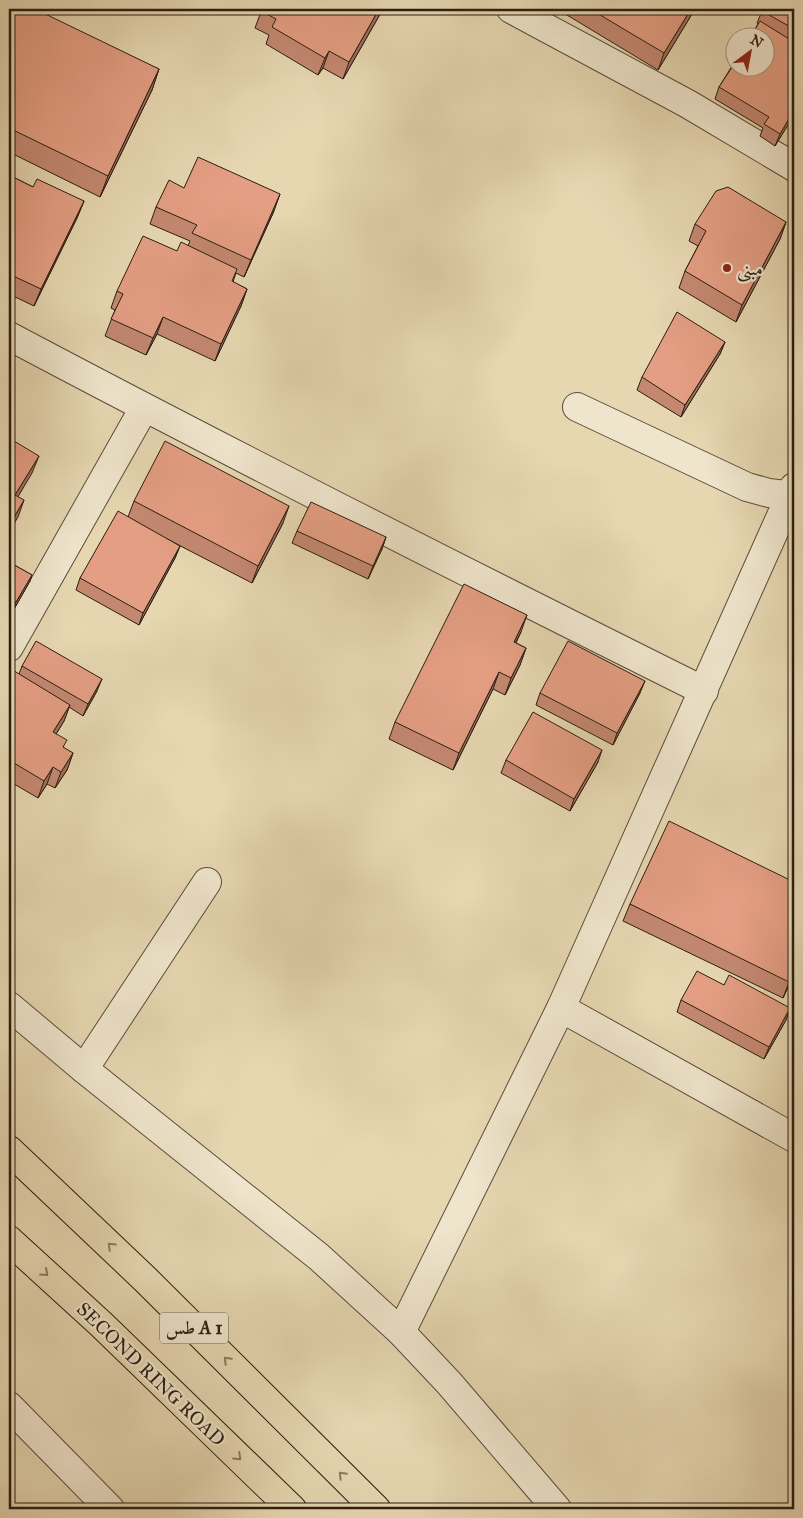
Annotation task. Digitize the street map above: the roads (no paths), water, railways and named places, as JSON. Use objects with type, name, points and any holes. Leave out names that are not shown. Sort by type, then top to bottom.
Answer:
[{"type":"highway","name":"طس A 1","points":[[9,1150],[146,1280],[376,1509]]},
{"type":"highway","name":"SECOND RING ROAD","points":[[9,1240],[102,1325],[292,1509]]},
{"type":"street","points":[[511,9],[688,104],[794,167]]},
{"type":"street","points":[[9,336],[144,408],[704,691]]},
{"type":"street","points":[[400,1332],[561,1008],[793,493],[769,493],[747,487],[577,407]]},
{"type":"street","points":[[9,647],[144,408]]},
{"type":"street","points":[[84,1069],[207,882]]},
{"type":"street","points":[[9,1006],[84,1069],[318,1257],[400,1332],[449,1383],[557,1509]]},
{"type":"street","points":[[561,1008],[794,1138]]},
{"type":"street","points":[[9,1406],[110,1509]]},
{"type":"place","name":"مبنى","points":[[727,268]]}]
